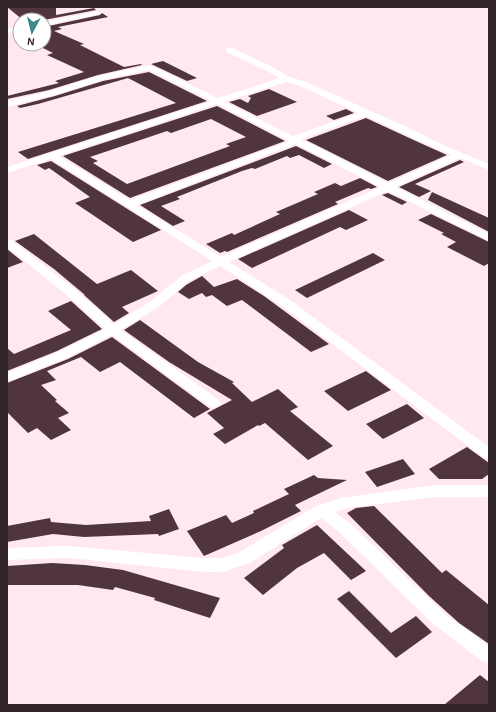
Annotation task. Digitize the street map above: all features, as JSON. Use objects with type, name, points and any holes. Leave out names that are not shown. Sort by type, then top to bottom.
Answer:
[{"type":"street","points":[[52,22],[98,13]]},
{"type":"street","points":[[228,50],[270,69],[286,79],[301,84],[489,168]]},
{"type":"street","points":[[7,104],[52,93],[101,78],[149,67],[489,238]]},
{"type":"street","points":[[7,170],[286,79]]},
{"type":"street","points":[[130,204],[366,113]]},
{"type":"street","points":[[7,378],[113,330],[156,303],[182,280],[221,261],[459,155]]},
{"type":"street","points":[[53,156],[286,303],[489,454]]},
{"type":"street","points":[[7,242],[73,294],[113,330],[214,404]]},
{"type":"street","points":[[7,554],[70,552],[203,565],[224,565],[244,558],[322,510],[347,502],[436,491],[489,491]]},
{"type":"street","points":[[322,510],[345,528],[439,619],[489,656]]},
{"type":"building","points":[[7,7],[56,7],[56,15],[94,8],[96,10],[52,18],[52,12],[13,12]]},
{"type":"building","points":[[102,13],[108,17],[58,27],[62,29],[54,31],[84,44],[80,45],[124,67],[142,65],[98,75],[49,90],[7,99],[7,96],[59,83],[55,81],[84,72],[47,55],[53,53],[51,52],[52,25],[100,15]]},
{"type":"building","points":[[163,61],[197,78],[187,81],[151,64]]},
{"type":"building","points":[[149,72],[207,101],[28,159],[18,152],[176,103],[128,78],[38,104],[20,108],[17,106],[103,81]]},
{"type":"building","points":[[269,89],[297,102],[257,116],[229,102],[240,99],[248,103],[251,98],[248,96]]},
{"type":"building","points":[[217,106],[285,141],[130,198],[63,156]],"holes":[[[211,119],[246,137],[226,144],[230,146],[127,184],[93,163],[98,161],[90,157],[167,131],[171,133]]]},
{"type":"building","points":[[346,109],[354,113],[334,120],[326,116]]},
{"type":"building","points":[[366,118],[447,155],[388,181],[306,140]]},
{"type":"building","points":[[296,146],[332,164],[324,168],[299,155],[290,158],[287,156],[255,169],[252,168],[242,171],[177,197],[180,199],[161,206],[185,221],[173,226],[140,205]]},
{"type":"building","points":[[460,160],[464,162],[415,184],[431,191],[419,197],[399,187]]},
{"type":"building","points":[[51,161],[161,230],[133,242],[75,203],[90,197],[49,168],[45,170],[37,165]]},
{"type":"building","points":[[360,178],[377,187],[371,189],[368,188],[335,202],[338,204],[227,252],[225,251],[220,253],[206,244],[232,233],[234,235],[280,214],[276,212],[318,194],[314,192],[335,183],[341,186]]},
{"type":"building","points":[[432,192],[489,218],[489,232],[428,200]]},
{"type":"building","points":[[388,193],[407,202],[402,205],[382,195]]},
{"type":"building","points":[[349,210],[368,220],[346,230],[340,227],[252,268],[238,259]]},
{"type":"building","points":[[431,214],[489,242],[489,263],[484,266],[447,247],[456,242],[441,234],[444,233],[418,220]]},
{"type":"building","points":[[34,234],[97,284],[131,270],[158,291],[122,307],[129,313],[114,322],[54,269],[15,241]]},
{"type":"building","points":[[7,249],[23,262],[7,268]]},
{"type":"building","points":[[373,253],[385,260],[307,298],[295,290]]},
{"type":"building","points":[[202,276],[214,287],[237,279],[264,296],[329,344],[311,352],[242,300],[227,306],[212,295],[206,297],[202,293],[189,299],[178,292],[186,285]]},
{"type":"building","points":[[71,301],[102,329],[57,351],[7,371],[7,348],[14,354],[71,330],[48,311]]},
{"type":"building","points":[[140,320],[198,362],[234,382],[232,383],[252,402],[278,389],[298,407],[290,411],[333,446],[308,460],[265,423],[259,426],[258,425],[225,444],[213,434],[224,428],[207,413],[232,400],[169,362],[124,330]]},
{"type":"building","points":[[112,337],[210,409],[194,418],[120,362],[100,372],[81,357],[47,371],[56,380],[41,385],[57,400],[55,401],[69,413],[58,418],[71,430],[51,440],[37,428],[28,433],[7,412],[7,383],[68,359]]},
{"type":"building","points":[[366,371],[391,390],[348,411],[324,391]]},
{"type":"building","points":[[407,404],[424,418],[383,439],[366,424]]},
{"type":"building","points":[[467,447],[489,463],[489,474],[482,479],[439,479],[429,469]]},
{"type":"building","points":[[403,459],[415,474],[377,487],[365,472]]},
{"type":"building","points":[[314,475],[318,478],[347,480],[295,505],[301,511],[261,531],[204,556],[187,531],[226,515],[232,523],[289,494],[284,489]]},
{"type":"building","points":[[374,506],[442,573],[446,570],[489,605],[489,644],[459,623],[429,596],[347,513],[356,508]]},
{"type":"building","points":[[169,509],[179,529],[159,536],[158,534],[84,537],[53,534],[7,542],[7,526],[50,518],[51,522],[86,525],[151,521],[149,516]]},
{"type":"building","points":[[317,525],[366,571],[351,580],[324,553],[297,568],[263,595],[244,578],[284,548],[282,545]]},
{"type":"building","points":[[52,563],[85,565],[123,570],[220,598],[210,618],[154,600],[155,598],[115,587],[113,590],[78,585],[7,585],[7,566]]},
{"type":"building","points":[[349,591],[391,633],[416,616],[432,632],[396,658],[337,599]]},
{"type":"building","points":[[480,675],[489,682],[489,705],[444,705]]}]
